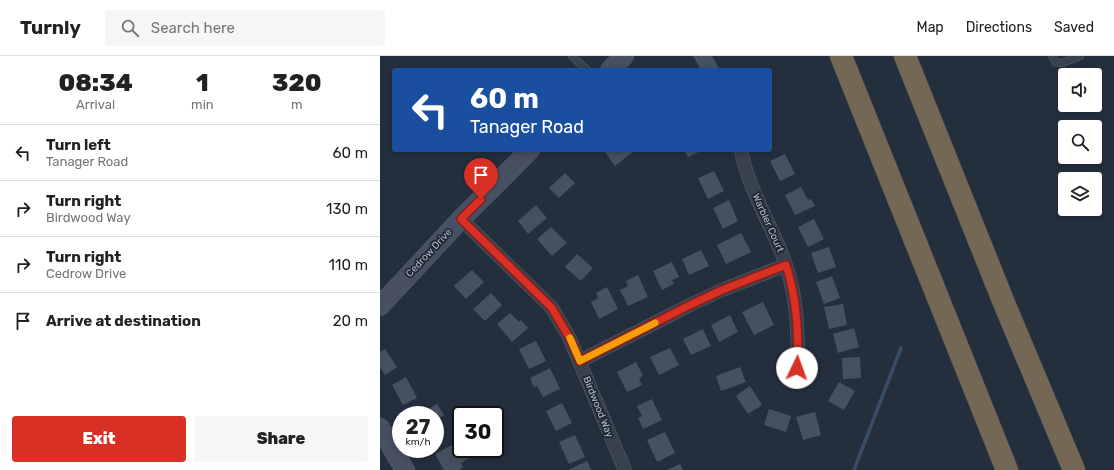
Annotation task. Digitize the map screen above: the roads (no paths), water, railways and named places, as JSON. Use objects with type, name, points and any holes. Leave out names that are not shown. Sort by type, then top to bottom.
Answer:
[{"type":"highway","points":[[841,56],[1007,470]]},
{"type":"highway","points":[[905,56],[1001,295],[1074,470]]},
{"type":"street","points":[[612,68],[624,56]]},
{"type":"street","name":"Cedrow Drive","points":[[380,306],[461,219],[528,152]]},
{"type":"street","name":"Warbler Court","points":[[741,152],[743,162],[749,178],[786,265],[794,292],[798,320],[797,368]]},
{"type":"street","name":"Birdwood Way","points":[[461,219],[552,308],[569,337],[580,361],[624,470]]},
{"type":"street","points":[[580,361],[722,290],[786,265]]},
{"type":"street","points":[[380,428],[405,470]]},
{"type":"lane","points":[[572,56],[585,68]]},
{"type":"lane","points":[[1052,56],[1056,63],[1062,63],[1080,56]]},
{"type":"waterway","points":[[854,470],[901,348]]}]
